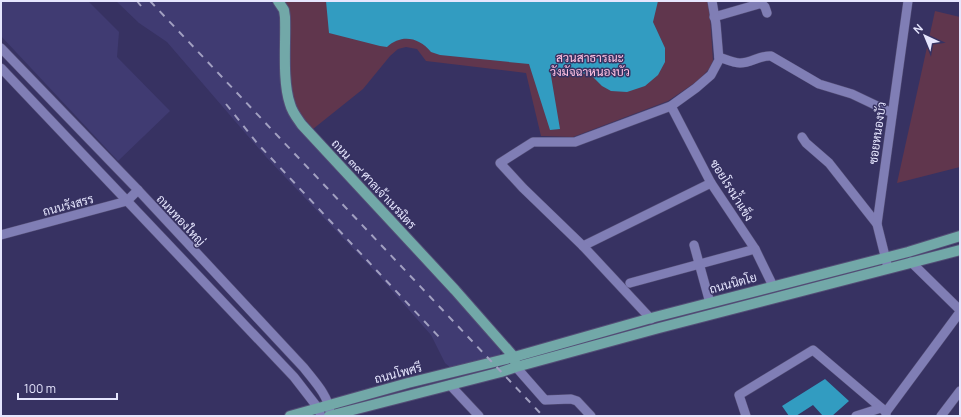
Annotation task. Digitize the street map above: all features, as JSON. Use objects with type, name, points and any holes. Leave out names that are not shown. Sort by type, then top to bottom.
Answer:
[{"type":"main road","name":"ถนน ๓๙ ศาลเจ้าเนรมิตร","points":[[278,1],[284,10],[285,17],[286,84],[289,103],[296,118],[455,290],[515,362]]},
{"type":"main road","name":"ถนนนิตโย","points":[[515,362],[653,318],[908,252],[960,236]]},
{"type":"main road","name":"ถนนนิตโย","points":[[515,362],[659,328],[960,250]]},
{"type":"main road","points":[[908,252],[911,262]]},
{"type":"main road","name":"ถนนโพศรี","points":[[330,416],[501,372],[515,362]]},
{"type":"main road","name":"ถนนโพศรี","points":[[290,416],[320,412],[329,405],[423,379],[515,362]]},
{"type":"main road","points":[[340,416],[358,408]]},
{"type":"street","points":[[653,318],[500,163],[533,142],[575,142],[671,106],[696,88],[711,76],[719,60],[712,1]]},
{"type":"street","name":"ซอยหนองบัว","points":[[888,268],[884,257],[877,224],[908,1]]},
{"type":"street","points":[[714,16],[759,4],[765,6],[767,13]]},
{"type":"street","name":"ถนนทองใหญ่","points":[[1,48],[138,190],[304,368],[326,398],[329,405],[330,416]]},
{"type":"street","points":[[719,57],[740,63],[748,62],[764,56],[771,56],[819,84],[852,94],[892,113]]},
{"type":"street","points":[[1,68],[294,376],[320,412]]},
{"type":"street","name":"ซอยโรงน้ำแข็ง","points":[[671,106],[711,183],[755,249],[773,286]]},
{"type":"street","points":[[802,136],[806,143],[829,163],[877,224]]},
{"type":"street","points":[[583,246],[711,183]]},
{"type":"street","name":"ถนนรังสรร","points":[[1,235],[127,201],[138,190]]},
{"type":"street","points":[[694,245],[710,303]]},
{"type":"street","points":[[630,283],[755,249]]},
{"type":"street","points":[[856,416],[885,412],[960,311],[911,262]]},
{"type":"street","points":[[746,416],[740,395],[813,350],[885,412]]},
{"type":"street","points":[[515,362],[545,400],[571,399],[577,401],[591,416]]},
{"type":"street","points":[[294,376],[304,368]]},
{"type":"street","points":[[450,385],[479,416]]},
{"type":"street","points":[[941,416],[960,391]]},
{"type":"shaded area","points":[[1,1],[88,1],[119,32],[117,57],[170,111],[118,161],[1,36]]},
{"type":"shaded area","points":[[116,1],[270,1],[280,11],[286,106],[501,348],[500,355],[497,359],[452,369],[445,363],[431,335],[380,277],[266,157],[167,42],[139,23]]},
{"type":"green space","name":"สวนสาธารณะ วังมัจฉาหนองบัว","points":[[286,1],[709,1],[713,61],[709,69],[699,80],[668,101],[573,137],[541,136],[526,73],[426,61],[417,49],[406,47],[398,49],[390,56],[363,89],[313,129],[298,111],[291,91]]},
{"type":"green space","points":[[935,11],[960,17],[960,167],[897,183]]},
{"type":"water","points":[[326,1],[658,1],[653,22],[665,48],[665,62],[658,75],[645,86],[627,92],[611,91],[602,86],[591,75],[573,71],[550,70],[560,129],[550,130],[529,64],[440,55],[431,52],[421,43],[410,39],[398,40],[387,47],[329,33]]},
{"type":"water","points":[[825,379],[849,401],[832,416],[823,416],[813,405],[796,416],[789,416],[782,406]]},
{"type":"railway","points":[[137,1],[141,6]]},
{"type":"railway","points":[[150,1],[543,416]]},
{"type":"railway","points":[[226,104],[257,143],[441,339]]}]
